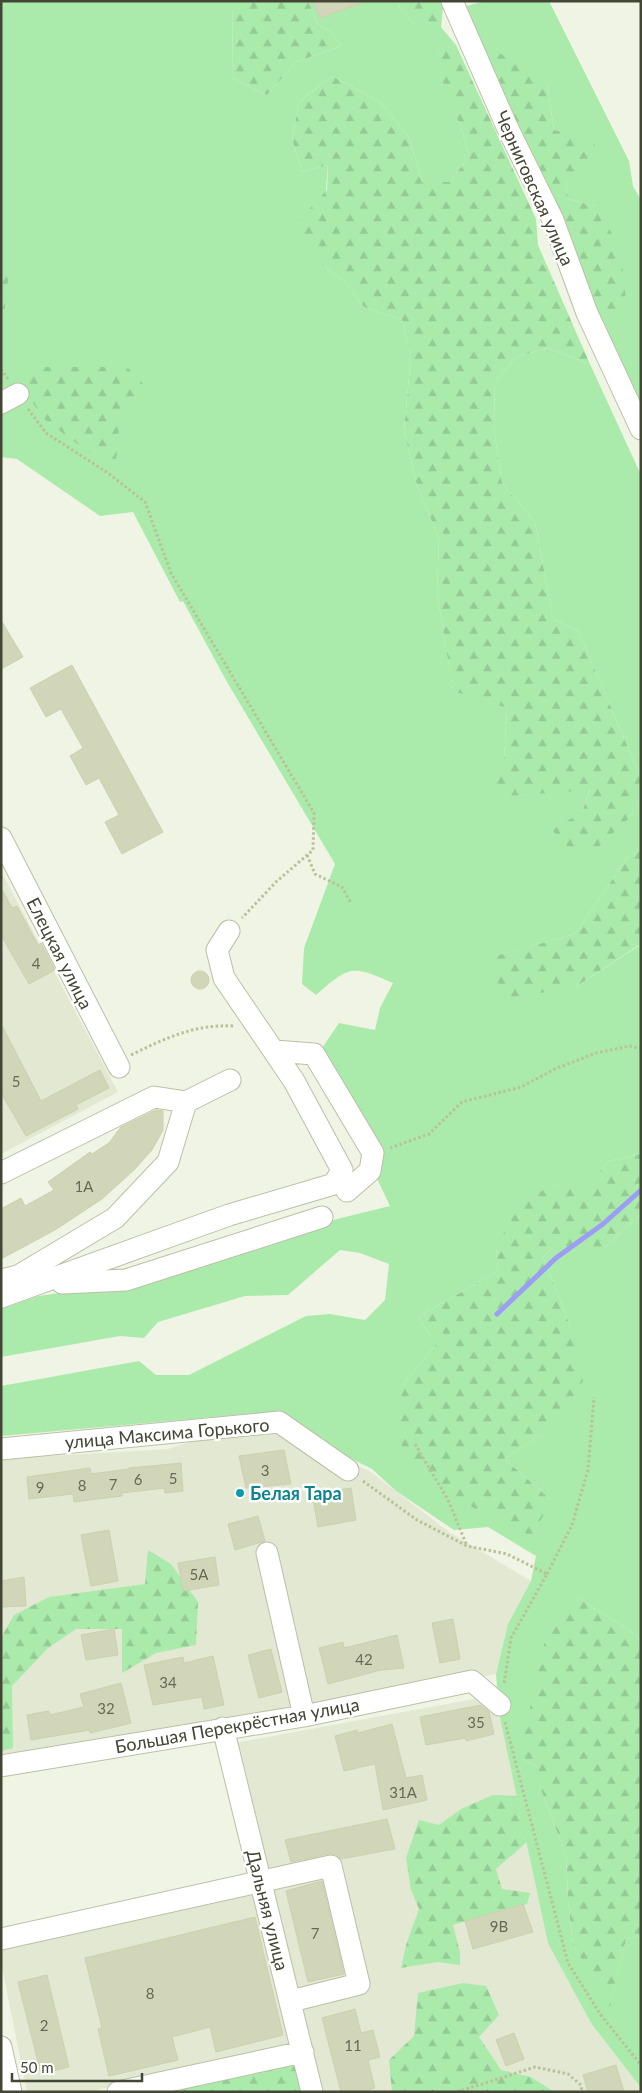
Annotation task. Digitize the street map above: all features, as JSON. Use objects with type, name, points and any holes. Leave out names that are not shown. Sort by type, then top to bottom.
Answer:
[{"type":"street","name":"Черниговская улица","points":[[452,1],[508,129],[553,220],[587,313],[641,429]]},
{"type":"street","name":"Елецкая улица","points":[[1,838],[118,1064]]},
{"type":"street","points":[[1,1297],[229,1215],[334,1184],[342,1170],[294,1081],[224,978],[217,950],[229,930]]},
{"type":"street","points":[[274,1051],[314,1054],[373,1153],[370,1171],[347,1191]]},
{"type":"street","points":[[1,1173],[154,1097],[186,1102],[230,1080]]},
{"type":"street","points":[[1,1280],[18,1276],[115,1218],[168,1162],[186,1102]]},
{"type":"street","points":[[41,1284],[126,1280],[322,1217]]},
{"type":"street","name":"улица Максима Горького","points":[[1,1449],[279,1422],[348,1470]]},
{"type":"street","points":[[267,1553],[304,1716]]},
{"type":"street","name":"Большая Перекрёстная улица","points":[[1,1766],[304,1716],[472,1681],[500,1705]]},
{"type":"street","name":"Дальняя улица","points":[[223,1728],[312,2092]]},
{"type":"street","points":[[1,1939],[331,1866],[359,1984],[291,2001]]},
{"type":"street","points":[[1,2047],[10,2092]]},
{"type":"street","points":[[118,2092],[303,2052]]},
{"type":"path","points":[[46,433],[108,474],[145,502],[171,573],[314,813],[313,850],[276,882],[229,930]]},
{"type":"path","points":[[307,855],[316,874],[342,887],[351,903]]},
{"type":"path","points":[[118,1064],[175,1033],[215,1025],[258,1027]]},
{"type":"path","points":[[373,1153],[409,1143],[429,1134],[462,1102],[521,1087],[555,1069],[596,1053],[630,1046],[641,1049]]},
{"type":"path","points":[[594,1397],[588,1470],[572,1525],[511,1638],[500,1705],[568,1962],[600,2014],[641,2065]]},
{"type":"path","points":[[416,1444],[448,1500],[467,1546]]},
{"type":"path","points":[[348,1470],[417,1520],[467,1546],[507,1554],[547,1574]]},
{"type":"path","points":[[457,2092],[535,2067],[568,2074],[580,2086],[582,2092]]},
{"type":"shaded area","points":[[1,871],[118,1092],[1,1154]]},
{"type":"shaded area","points":[[279,1413],[343,1459],[371,1472],[449,1532],[531,1581],[508,1624],[496,1674],[1,1764],[1,1459],[168,1449]]},
{"type":"shaded area","points":[[485,1697],[499,1713],[591,2023],[641,2088],[641,2092],[320,2092],[235,1743]]},
{"type":"shaded area","points":[[253,1887],[293,2047],[88,2092],[27,2092],[1,1962],[1,1948]]},
{"type":"green space","points":[[1,1],[233,1],[232,78],[267,95],[296,62],[341,46],[331,32],[318,24],[308,1],[398,1],[400,9],[418,27],[441,27],[456,45],[439,49],[469,156],[450,182],[422,182],[409,137],[379,101],[332,76],[299,102],[292,139],[302,172],[328,165],[320,263],[346,283],[364,307],[402,320],[411,355],[404,431],[417,486],[439,538],[437,593],[453,690],[507,708],[504,762],[508,796],[590,789],[582,812],[628,819],[641,797],[641,849],[627,858],[575,934],[496,956],[574,988],[640,945],[641,1154],[609,1161],[581,1192],[553,1185],[496,1247],[498,1271],[418,1317],[436,1344],[402,1386],[552,1501],[505,1459],[541,1434],[570,1325],[543,1257],[552,1248],[604,1248],[641,1214],[641,1641],[629,1630],[575,1596],[523,1759],[539,1767],[539,1785],[566,1855],[573,1945],[610,2006],[626,1939],[641,1936],[641,2088],[591,2023],[548,1943],[499,1713],[496,1674],[508,1624],[531,1581],[536,1556],[488,1527],[454,1530],[396,1491],[372,1469],[342,1454],[313,1436],[280,1411],[1,1436],[1,1386],[139,1361],[156,1375],[189,1375],[306,1316],[330,1314],[365,1320],[385,1300],[389,1264],[360,1253],[340,1250],[288,1295],[245,1296],[158,1322],[144,1338],[120,1336],[1,1357],[1,1309],[38,1296],[137,1283],[337,1219],[390,1206],[318,1054],[339,1023],[375,1030],[380,1008],[393,983],[368,973],[352,971],[344,973],[316,995],[302,984],[304,948],[335,864],[227,682],[183,601],[180,602],[133,512],[100,516],[17,459],[1,457],[1,414],[8,411],[1,404]]},
{"type":"green space","points":[[233,1],[308,1],[318,24],[331,32],[341,46],[296,62],[267,95],[232,78]]},
{"type":"green space","points":[[398,1],[440,1],[443,7],[441,27],[418,27],[400,9]]},
{"type":"green space","points":[[486,1],[549,1],[629,161],[633,186],[641,200],[641,414],[600,320],[595,206],[568,199],[566,178],[554,130],[547,84],[476,44],[458,8]]},
{"type":"green space","points":[[476,44],[492,48],[547,84],[554,130],[594,141],[597,163],[566,178],[568,199],[595,206],[620,247],[626,300],[616,322],[600,320]]},
{"type":"green space","points":[[456,45],[536,219],[538,245],[590,364],[547,348],[517,357],[495,381],[494,428],[502,483],[535,522],[553,619],[579,632],[641,778],[641,797],[628,819],[592,853],[571,850],[552,830],[582,812],[590,790],[508,796],[484,788],[504,762],[507,708],[453,691],[437,593],[439,538],[417,486],[404,431],[411,355],[402,320],[364,307],[346,283],[320,263],[298,221],[327,190],[328,165],[302,172],[292,139],[299,102],[332,76],[379,101],[409,137],[422,182],[450,182],[469,156],[461,127],[444,88],[439,48]]},
{"type":"green space","points":[[10,264],[1,339],[1,267]]},
{"type":"green space","points":[[547,348],[590,364],[641,475],[641,778],[579,632],[553,619],[535,522],[502,483],[494,428],[495,381],[517,357]]},
{"type":"green space","points":[[32,367],[127,367],[151,392],[120,417],[115,472],[44,419],[17,380]]},
{"type":"green space","points":[[641,849],[641,947],[639,945],[574,988],[499,999],[495,956],[575,934],[627,858]]},
{"type":"green space","points":[[641,1154],[641,1214],[604,1248],[552,1248],[543,1257],[570,1325],[583,1381],[561,1415],[541,1434],[505,1459],[552,1501],[531,1536],[468,1505],[408,1466],[399,1436],[402,1386],[436,1344],[418,1317],[498,1271],[496,1247],[520,1203],[553,1185],[581,1191],[609,1161]]},
{"type":"green space","points":[[148,1550],[171,1564],[198,1602],[196,1645],[156,1653],[122,1673],[122,1629],[76,1629],[48,1648],[12,1686],[13,1748],[1,1751],[1,1638],[14,1615],[49,1597],[145,1584]]},
{"type":"green space","points":[[575,1596],[629,1630],[641,1641],[641,1936],[626,1939],[610,2007],[573,1945],[566,1855],[539,1785],[539,1767],[523,1759],[521,1748],[547,1632]]},
{"type":"green space","points":[[493,1795],[517,1796],[527,1842],[496,1869],[502,1889],[530,1893],[527,1904],[453,1925],[460,1952],[460,1965],[437,1962],[401,1968],[406,1945],[419,1909],[411,1890],[406,1858],[419,1820],[439,1825],[461,1809]]},
{"type":"green space","points":[[463,1983],[486,1986],[499,2015],[479,2037],[501,2070],[531,2077],[554,2092],[392,2092],[389,2060],[414,2036],[418,1993]]},
{"type":"green space","points":[[295,2061],[302,2092],[182,2092],[180,2084]]},
{"type":"building","points":[[313,1],[362,1],[362,3],[320,18]]},
{"type":"building","points":[[1,620],[23,657],[1,669]]},
{"type":"building","points":[[72,665],[163,832],[122,854],[105,822],[119,815],[99,778],[86,785],[70,756],[83,748],[61,709],[46,717],[30,688]]},
{"type":"building","points":[[1,888],[12,908],[17,906],[38,945],[41,943],[55,970],[29,984],[1,935]]},
{"type":"building","points":[[200,971],[206,974],[209,980],[206,986],[200,989],[194,986],[191,980],[194,974]]},
{"type":"building","points":[[1,1024],[41,1101],[100,1070],[109,1088],[76,1105],[78,1109],[26,1136],[1,1093]]},
{"type":"building","points":[[156,1110],[163,1111],[163,1130],[152,1150],[134,1170],[102,1199],[55,1230],[1,1259],[1,1209],[21,1198],[25,1206],[54,1190],[48,1182],[90,1152],[92,1154],[109,1143],[121,1127]]},
{"type":"building","points":[[284,1450],[291,1484],[246,1488],[239,1456]]},
{"type":"building","points":[[181,1463],[183,1491],[165,1493],[164,1488],[122,1493],[122,1496],[74,1502],[73,1494],[29,1499],[27,1477],[90,1468],[91,1474]]},
{"type":"building","points":[[351,1488],[356,1520],[318,1527],[312,1494]]},
{"type":"building","points":[[258,1516],[265,1541],[235,1550],[228,1524]]},
{"type":"building","points":[[109,1530],[118,1581],[91,1586],[81,1535]]},
{"type":"building","points":[[215,1557],[219,1585],[183,1591],[178,1563]]},
{"type":"building","points":[[24,1577],[26,1606],[1,1607],[1,1581]]},
{"type":"building","points":[[453,1619],[460,1659],[440,1663],[432,1623]]},
{"type":"building","points":[[114,1629],[118,1655],[86,1660],[81,1635]]},
{"type":"building","points":[[397,1635],[404,1668],[381,1670],[328,1684],[319,1648],[343,1642],[344,1648]]},
{"type":"building","points":[[271,1649],[282,1692],[259,1698],[248,1655]]},
{"type":"building","points":[[213,1656],[224,1705],[204,1709],[202,1697],[153,1705],[144,1665],[183,1657],[184,1663]]},
{"type":"building","points":[[121,1683],[131,1723],[90,1733],[89,1730],[31,1740],[27,1715],[49,1711],[50,1715],[84,1707],[80,1694]]},
{"type":"building","points":[[481,1705],[489,1712],[494,1734],[466,1741],[465,1738],[426,1745],[420,1717]]},
{"type":"building","points":[[392,1724],[406,1778],[422,1775],[427,1800],[383,1810],[375,1764],[344,1771],[335,1736],[357,1730],[358,1733]]},
{"type":"building","points":[[387,1819],[395,1849],[341,1859],[335,1854],[328,1854],[291,1862],[285,1840]]},
{"type":"building","points":[[322,1881],[344,1974],[308,1982],[286,1891]]},
{"type":"building","points":[[523,1904],[533,1932],[473,1949],[465,1921]]},
{"type":"building","points":[[255,1917],[283,2035],[216,2052],[210,2027],[172,2037],[178,2060],[109,2076],[98,2029],[102,2028],[85,1958]]},
{"type":"building","points":[[47,1975],[69,2067],[41,2074],[18,1982]]},
{"type":"building","points":[[355,2009],[361,2033],[373,2030],[380,2057],[368,2060],[375,2088],[361,2092],[341,2092],[322,2018]]},
{"type":"building","points":[[514,2033],[524,2059],[506,2066],[496,2040]]},
{"type":"building","points":[[616,2065],[624,2092],[588,2092],[583,2075]]},
{"type":"waterway","points":[[497,1314],[556,1258],[603,1224],[641,1190]]},
{"type":"place","name":"Белая Тара","points":[[240,1493]]}]
